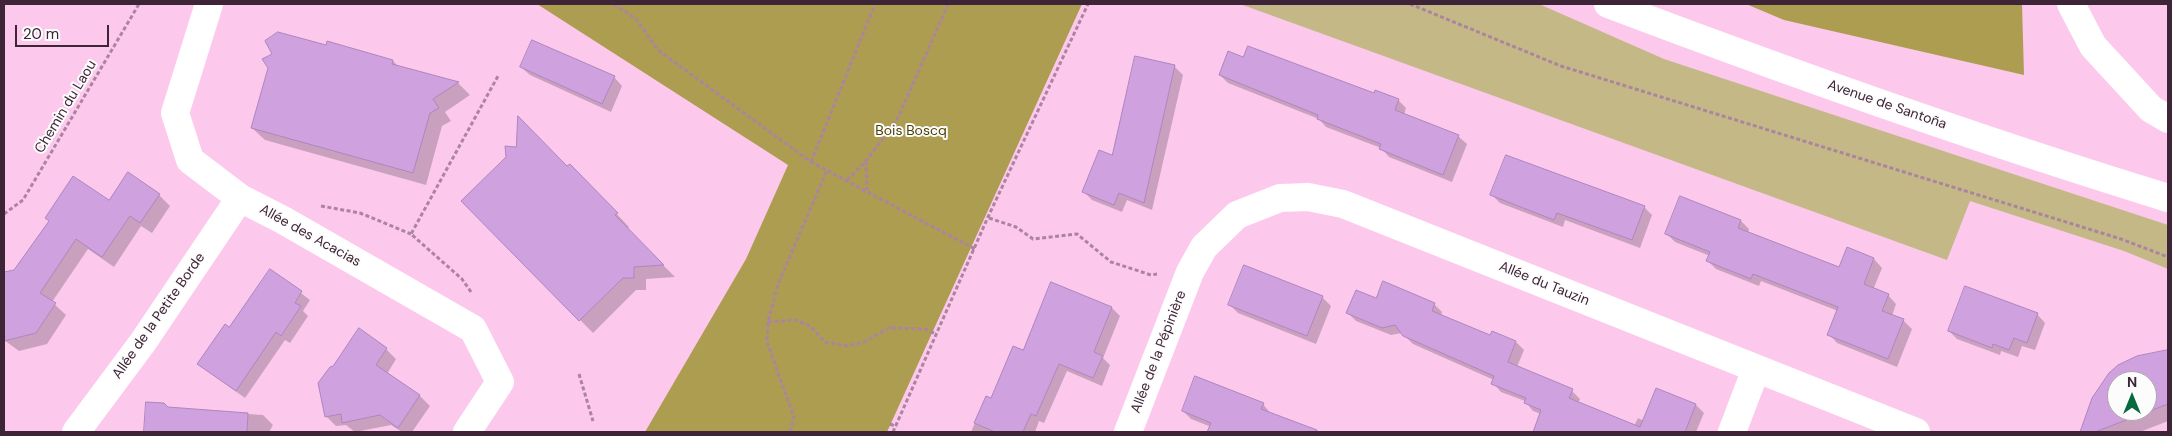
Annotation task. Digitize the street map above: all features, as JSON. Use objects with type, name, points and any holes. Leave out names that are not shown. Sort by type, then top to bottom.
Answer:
[{"type":"street","name":"Allée des Acacias","points":[[209,4],[175,113],[190,160],[240,198],[283,220],[473,329]]},
{"type":"street","name":"Avenue de Santoña","points":[[1608,4],[1788,72],[2077,170],[2168,198]]},
{"type":"street","points":[[2071,4],[2093,46],[2151,109],[2168,119]]},
{"type":"street","name":"Allée du Tauzin","points":[[1190,272],[1204,247],[1237,215],[1280,198],[1308,197],[1343,204],[1916,432]]},
{"type":"street","name":"Allée de la Petite Borde","points":[[76,432],[143,342],[240,198]]},
{"type":"street","name":"Allée de la Pépinière","points":[[1128,432],[1190,272]]},
{"type":"street","points":[[467,432],[500,382],[473,329]]},
{"type":"street","points":[[1732,432],[1756,369]]},
{"type":"path","name":"Chemin du Laou","points":[[4,214],[23,200],[139,4]]},
{"type":"path","points":[[614,4],[636,19],[658,50],[811,162],[975,249]]},
{"type":"path","points":[[811,162],[876,4]]},
{"type":"path","points":[[847,180],[866,161],[897,120],[948,4]]},
{"type":"path","points":[[892,432],[988,218],[1088,4]]},
{"type":"path","points":[[1410,4],[1561,66],[2120,239],[2168,257]]},
{"type":"path","points":[[411,234],[498,76]]},
{"type":"path","points":[[866,161],[867,191]]},
{"type":"path","points":[[790,432],[794,417],[767,342],[768,322],[778,284],[827,170]]},
{"type":"path","points":[[283,220],[293,201],[360,213],[411,234],[462,279],[486,314],[473,329]]},
{"type":"path","points":[[988,218],[1016,227],[1033,239],[1076,234],[1110,262],[1151,275],[1190,272]]},
{"type":"path","points":[[768,322],[795,320],[810,326],[825,342],[847,346],[864,342],[889,328],[925,329],[936,334]]},
{"type":"path","points":[[579,374],[593,421]]},
{"type":"path","points":[[890,424],[895,426]]},
{"type":"shaded area","points":[[1240,4],[1539,4],[1664,59],[2168,225],[2168,269],[2124,251],[1970,201],[1947,260]]},
{"type":"green space","name":"Bois Boscq","points":[[537,4],[1082,4],[887,432],[645,432],[746,259],[788,165]]},
{"type":"green space","points":[[1746,4],[2022,4],[2024,75],[1784,20]]},
{"type":"building","points":[[278,32],[326,45],[327,41],[393,60],[392,64],[459,82],[433,99],[439,108],[430,113],[413,173],[251,128],[268,68],[262,59],[272,54],[265,41]]},
{"type":"building","points":[[532,40],[615,76],[602,104],[520,67]]},
{"type":"building","points":[[1248,46],[1374,93],[1375,90],[1399,99],[1395,110],[1459,135],[1443,175],[1379,149],[1381,144],[1317,119],[1318,115],[1219,75],[1228,51],[1243,57]]},
{"type":"building","points":[[1135,56],[1175,65],[1144,203],[1119,193],[1114,205],[1082,192],[1099,150],[1112,155]]},
{"type":"building","points":[[518,116],[567,166],[570,164],[618,213],[615,215],[664,265],[634,267],[634,278],[623,278],[579,321],[461,201],[506,157],[505,146],[516,147]]},
{"type":"building","points":[[1506,155],[1645,206],[1632,240],[1557,213],[1554,220],[1490,195]]},
{"type":"building","points":[[128,172],[160,194],[140,223],[130,216],[102,257],[76,239],[40,293],[56,303],[36,333],[4,341],[4,272],[14,270],[49,221],[45,218],[73,176],[109,200]]},
{"type":"building","points":[[1680,196],[1741,220],[1738,228],[1839,267],[1847,247],[1874,258],[1864,284],[1889,294],[1882,311],[1904,319],[1888,359],[1827,335],[1838,307],[1753,274],[1751,279],[1706,261],[1710,252],[1665,234]]},
{"type":"building","points":[[1244,265],[1323,296],[1307,336],[1228,305]]},
{"type":"building","points":[[270,269],[302,291],[295,303],[301,306],[281,336],[276,332],[236,391],[197,364],[225,324],[229,327]]},
{"type":"building","points":[[1383,281],[1435,303],[1432,311],[1490,335],[1492,331],[1516,341],[1508,362],[1573,389],[1569,398],[1640,427],[1656,388],[1696,404],[1685,432],[1533,432],[1541,410],[1524,403],[1526,398],[1491,384],[1494,376],[1403,336],[1395,325],[1382,328],[1346,313],[1356,290],[1376,298]]},
{"type":"building","points":[[1051,282],[1112,307],[1094,352],[1103,356],[1093,378],[1059,364],[1036,416],[1031,414],[1023,432],[995,432],[974,423],[986,396],[991,398],[1013,346],[1023,350]]},
{"type":"building","points":[[1965,286],[2038,313],[2027,343],[2014,338],[2009,350],[1993,344],[1992,348],[1948,331]]},
{"type":"building","points":[[359,328],[387,348],[376,365],[420,395],[398,428],[380,415],[342,423],[341,414],[325,417],[318,383],[330,367],[333,366]]},
{"type":"building","points":[[2168,350],[2168,404],[2157,408],[2157,371],[2111,371],[2118,365],[2137,356]]},
{"type":"building","points":[[1195,376],[1264,403],[1261,409],[1317,430],[1317,432],[1207,432],[1211,423],[1182,411]]},
{"type":"building","points":[[2107,376],[2107,421],[2124,421],[2095,432],[2080,432],[2092,398]]},
{"type":"building","points":[[146,402],[164,403],[168,407],[248,413],[247,432],[144,432]]}]
